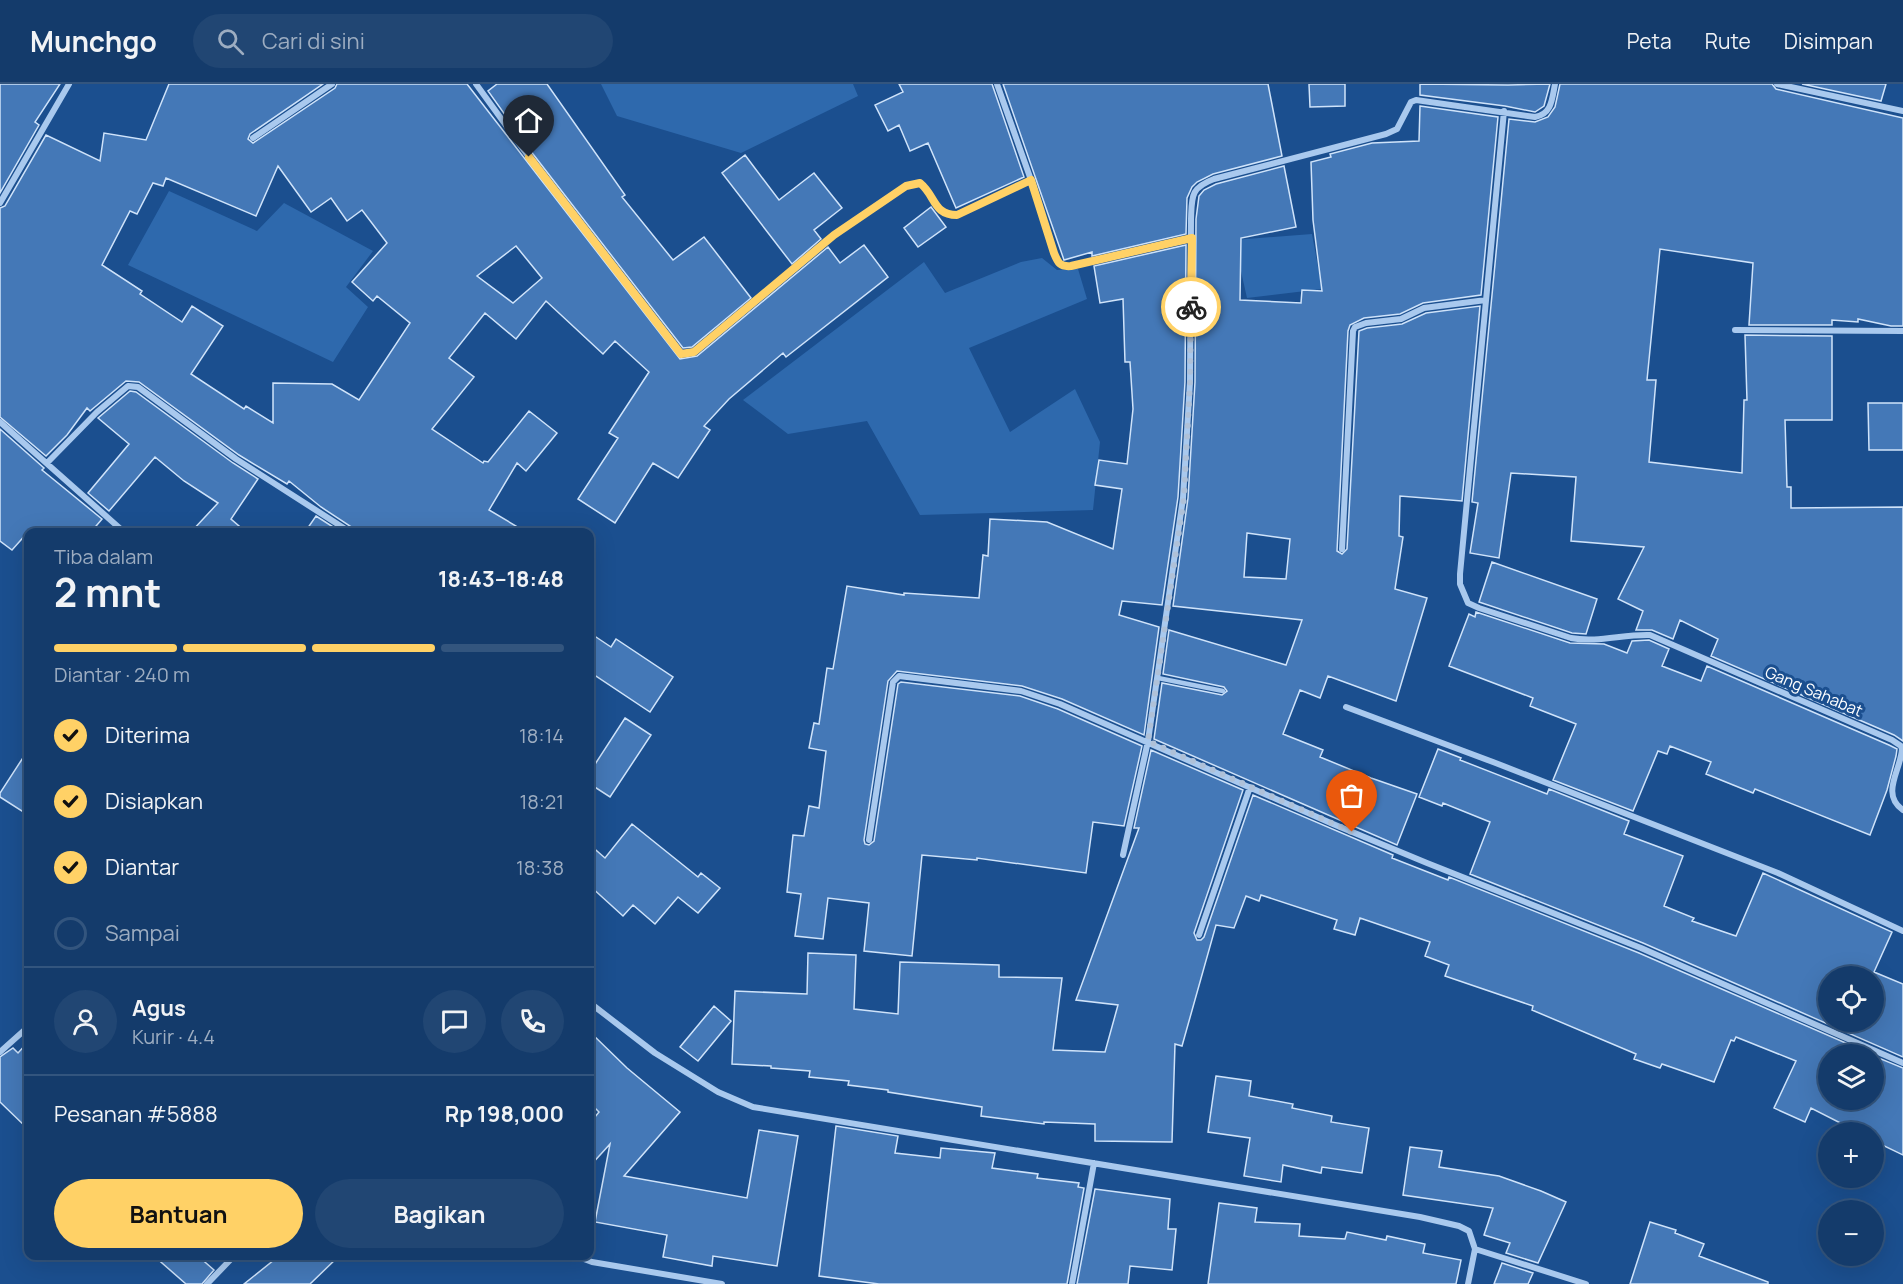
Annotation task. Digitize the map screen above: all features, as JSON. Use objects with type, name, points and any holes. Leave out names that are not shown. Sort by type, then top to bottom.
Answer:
[{"type":"street","points":[[0,202],[69,84]]},
{"type":"street","points":[[253,138],[332,84]]},
{"type":"street","points":[[476,84],[529,157],[681,354],[694,352],[834,235],[906,186],[920,183],[941,212],[957,215],[1031,180]]},
{"type":"street","points":[[997,84],[1058,263],[1062,266],[1071,266],[1192,238]]},
{"type":"street","points":[[1123,855],[1148,741],[1184,498],[1190,382],[1191,219],[1193,196],[1198,186],[1386,134],[1397,129],[1411,102],[1416,100],[1535,117],[1546,113],[1551,107],[1555,84]]},
{"type":"street","points":[[1777,84],[1903,111]]},
{"type":"street","points":[[1342,549],[1353,332],[1355,327],[1366,323],[1401,319],[1424,308],[1486,300],[1504,111]]},
{"type":"street","name":"Gang Sahabat","points":[[1486,300],[1460,574],[1460,584],[1468,603],[1586,640],[1634,634],[1650,635],[1892,740],[1901,746],[1902,755],[1891,789],[1892,798],[1903,810]]},
{"type":"street","points":[[1735,330],[1903,331]]},
{"type":"street","points":[[47,463],[98,412],[128,386],[138,387],[236,459],[344,528]]},
{"type":"street","points":[[0,422],[120,528]]},
{"type":"street","points":[[869,840],[893,682],[899,676],[1021,691],[1060,704],[1148,741],[1427,863],[1641,948],[1903,1063]]},
{"type":"street","points":[[1346,707],[1778,873],[1903,931]]},
{"type":"street","points":[[1199,935],[1250,787]]},
{"type":"street","points":[[594,1006],[655,1053],[718,1092],[753,1107],[1443,1222],[1469,1231],[1474,1249],[1468,1284]]},
{"type":"street","points":[[0,1052],[24,1031]]},
{"type":"street","points":[[1072,1284],[1094,1163]]},
{"type":"street","points":[[1474,1249],[1586,1284]]},
{"type":"street","points":[[207,1284],[230,1260]]},
{"type":"street","points":[[587,1260],[722,1284]]},
{"type":"lane","points":[[1158,678],[1223,691]]},
{"type":"shaded area","points":[[601,84],[853,84],[858,96],[741,153],[617,116]]},
{"type":"shaded area","points":[[169,191],[257,231],[284,203],[373,251],[346,287],[368,307],[333,362],[128,265]]},
{"type":"shaded area","points":[[1312,234],[1322,289],[1247,298],[1234,240]]},
{"type":"shaded area","points":[[1042,258],[1057,270],[1078,269],[1087,299],[969,348],[1010,432],[1075,389],[1100,442],[1093,510],[920,515],[867,421],[788,434],[743,400],[924,262],[945,293],[1021,262]]},
{"type":"building","points":[[0,84],[60,84],[35,122],[39,125],[0,193]]},
{"type":"building","points":[[169,84],[323,84],[250,134],[248,139],[253,143],[335,88],[337,84],[467,84],[680,359],[697,356],[828,247],[840,263],[864,245],[888,277],[786,357],[783,353],[729,399],[704,426],[710,430],[678,478],[653,463],[615,523],[578,499],[618,438],[609,433],[649,372],[615,341],[603,354],[546,301],[516,339],[485,313],[449,358],[474,377],[432,429],[483,463],[488,462],[529,411],[557,433],[526,471],[517,463],[489,510],[519,528],[353,528],[321,507],[289,481],[287,484],[239,455],[139,382],[126,381],[90,411],[87,408],[67,435],[46,456],[0,417],[0,208],[5,206],[46,135],[100,161],[104,133],[146,140]],"holes":[[[278,166],[311,212],[331,198],[347,221],[362,210],[387,243],[352,282],[373,301],[377,296],[410,323],[359,400],[332,384],[273,383],[273,423],[246,406],[244,409],[191,374],[223,326],[192,306],[182,322],[140,294],[142,291],[102,265],[130,211],[137,214],[153,183],[163,186],[166,178],[256,216]],[[516,246],[542,278],[513,303],[477,276]]]},
{"type":"building","points":[[497,84],[547,84],[625,195],[622,197],[673,260],[704,237],[751,298],[692,347],[683,348],[533,154],[488,91]]},
{"type":"building","points":[[899,84],[992,84],[1024,177],[956,208],[928,143],[910,151],[899,125],[888,131],[875,105],[903,92]]},
{"type":"building","points":[[1003,84],[1268,84],[1282,156],[1213,174],[1197,182],[1187,198],[1186,234],[1092,256],[1092,252],[1064,260]]},
{"type":"building","points":[[1309,84],[1345,84],[1345,106],[1310,107]]},
{"type":"building","points":[[1420,84],[1550,84],[1544,106],[1535,112],[1420,95]]},
{"type":"building","points":[[1560,84],[1772,84],[1776,89],[1903,118],[1903,326],[1891,326],[1858,319],[1858,322],[1832,320],[1832,325],[1749,325],[1753,263],[1660,249],[1647,380],[1656,380],[1649,462],[1742,473],[1744,400],[1747,400],[1745,335],[1832,336],[1832,420],[1785,420],[1787,487],[1791,487],[1791,508],[1903,507],[1903,741],[1894,735],[1711,656],[1718,639],[1680,620],[1673,639],[1652,630],[1636,630],[1643,611],[1618,599],[1644,547],[1571,541],[1576,477],[1511,473],[1499,558],[1470,553],[1478,503],[1472,502],[1509,119],[1535,122],[1548,117],[1555,107]]},
{"type":"building","points":[[1802,84],[1886,84],[1881,101]]},
{"type":"building","points":[[1420,106],[1498,117],[1481,295],[1423,303],[1400,314],[1364,318],[1350,325],[1337,551],[1342,554],[1347,549],[1359,331],[1402,324],[1426,313],[1480,306],[1462,501],[1400,496],[1399,536],[1403,537],[1395,589],[1427,598],[1396,701],[1328,676],[1320,698],[1300,690],[1283,734],[1323,750],[1320,757],[1417,794],[1397,845],[1154,739],[1162,683],[1222,695],[1227,691],[1224,687],[1163,674],[1169,630],[1286,665],[1302,620],[1173,606],[1188,498],[1195,382],[1196,219],[1199,196],[1204,190],[1216,184],[1284,166],[1296,227],[1241,238],[1240,300],[1301,303],[1302,290],[1322,291],[1313,220],[1311,162],[1331,157],[1330,154],[1372,143],[1419,141]],"holes":[[[1247,533],[1290,539],[1286,579],[1244,577]]]},
{"type":"building","points":[[745,155],[779,200],[814,173],[842,208],[814,230],[821,239],[792,264],[722,173]]},
{"type":"building","points":[[931,207],[946,227],[918,247],[904,228]]},
{"type":"building","points":[[1186,245],[1185,382],[1178,497],[1162,605],[1122,601],[1119,615],[1159,627],[1144,735],[1062,699],[1022,686],[897,671],[888,681],[864,840],[865,844],[869,845],[874,841],[898,684],[901,682],[1020,696],[1058,709],[1142,746],[1124,826],[1093,822],[1086,873],[977,858],[977,860],[922,855],[912,956],[864,951],[869,903],[828,898],[823,939],[795,936],[801,894],[787,892],[793,835],[804,836],[809,806],[819,808],[826,751],[809,748],[814,723],[819,724],[827,668],[833,669],[847,586],[904,595],[904,593],[979,598],[983,555],[988,556],[990,519],[1047,522],[1113,549],[1122,489],[1095,485],[1099,460],[1127,464],[1133,409],[1130,362],[1125,362],[1123,299],[1100,303],[1094,266]]},
{"type":"building","points":[[130,391],[136,392],[258,479],[231,519],[241,528],[195,528],[218,503],[184,481],[155,457],[109,511],[88,493],[129,444],[98,418]]},
{"type":"building","points":[[1868,403],[1903,403],[1903,450],[1869,450]]},
{"type":"building","points":[[0,429],[44,468],[42,470],[102,519],[94,528],[24,528],[24,536],[12,550],[0,541]]},
{"type":"building","points":[[316,516],[335,528],[308,528]]},
{"type":"building","points":[[1492,562],[1597,599],[1586,634],[1572,633],[1479,602]]},
{"type":"building","points":[[1476,612],[1570,643],[1604,644],[1627,653],[1632,641],[1649,640],[1669,649],[1662,666],[1701,681],[1707,666],[1897,749],[1887,790],[1870,835],[1755,789],[1753,793],[1706,774],[1711,762],[1670,746],[1667,754],[1658,751],[1633,811],[1553,780],[1576,724],[1530,706],[1533,698],[1449,666],[1469,614],[1475,617]]},
{"type":"building","points":[[594,636],[611,647],[616,639],[673,677],[650,712],[594,675]]},
{"type":"building","points":[[625,718],[651,735],[610,797],[594,787],[594,766]]},
{"type":"building","points":[[1438,749],[1547,794],[1549,789],[1629,821],[1624,834],[1683,856],[1664,906],[1694,918],[1692,921],[1736,936],[1763,873],[1892,932],[1877,966],[1818,966],[1818,1020],[1643,943],[1470,874],[1490,822],[1443,803],[1442,806],[1419,797]]},
{"type":"building","points":[[1151,750],[1243,790],[1194,933],[1197,940],[1204,937],[1253,795],[1393,855],[1392,858],[1448,880],[1449,877],[1639,953],[1848,1044],[1818,1044],[1818,1110],[1884,1110],[1884,1060],[1903,1068],[1903,1155],[1884,1146],[1884,1122],[1838,1122],[1811,1108],[1805,1122],[1774,1108],[1796,1061],[1736,1037],[1734,1041],[1731,1040],[1714,1082],[1662,1064],[1660,1068],[1634,1059],[1636,1054],[1532,1010],[1533,1006],[1445,976],[1449,965],[1425,956],[1430,942],[1360,918],[1355,935],[1334,929],[1337,920],[1261,895],[1259,901],[1246,896],[1234,928],[1216,925],[1182,1046],[1175,1044],[1172,1142],[1095,1141],[1095,1124],[1044,1122],[1044,1124],[981,1116],[982,1107],[848,1085],[849,1081],[809,1077],[810,1071],[732,1064],[735,991],[807,994],[808,953],[856,955],[854,1009],[898,1014],[900,962],[999,965],[999,977],[1062,978],[1053,1050],[1105,1052],[1118,1005],[1076,1000],[1139,828],[1134,828]]},
{"type":"building","points":[[24,756],[24,812],[0,797],[0,793]]},
{"type":"building","points":[[632,824],[698,877],[701,873],[720,888],[698,913],[678,897],[655,924],[633,905],[623,916],[594,890],[594,848],[605,858]]},
{"type":"building","points":[[1884,976],[1903,984],[1903,1057],[1884,1049],[1884,1044],[1873,1044],[1846,1032],[1884,1032]]},
{"type":"building","points":[[714,1006],[731,1021],[698,1061],[680,1047]]},
{"type":"building","points":[[594,1036],[627,1068],[680,1112],[624,1176],[747,1198],[759,1130],[798,1136],[777,1266],[713,1256],[712,1266],[663,1257],[667,1235],[595,1222],[610,1144],[594,1162],[594,1118],[599,1112],[594,1107]]},
{"type":"building","points":[[24,1046],[24,1125],[0,1102],[0,1057],[13,1048],[18,1053]]},
{"type":"building","points":[[1216,1076],[1251,1081],[1249,1096],[1293,1104],[1292,1108],[1332,1116],[1331,1122],[1369,1128],[1362,1173],[1322,1167],[1321,1173],[1283,1165],[1281,1182],[1244,1176],[1250,1138],[1208,1132]]},
{"type":"building","points":[[836,1126],[898,1136],[895,1153],[940,1158],[941,1148],[995,1153],[992,1168],[1038,1174],[1037,1178],[1079,1183],[1078,1187],[1084,1188],[1067,1284],[879,1284],[819,1276]]},
{"type":"building","points":[[1410,1147],[1442,1151],[1439,1167],[1499,1176],[1566,1202],[1538,1263],[1506,1253],[1510,1243],[1484,1235],[1493,1208],[1403,1195]]},
{"type":"building","points":[[1095,1189],[1170,1199],[1168,1229],[1176,1229],[1172,1270],[1130,1266],[1128,1284],[1077,1284]]},
{"type":"building","points":[[1219,1203],[1257,1208],[1255,1222],[1300,1224],[1299,1236],[1345,1239],[1347,1232],[1386,1240],[1387,1236],[1425,1244],[1423,1253],[1461,1260],[1456,1284],[1208,1284]]},
{"type":"building","points":[[1650,1222],[1676,1230],[1675,1233],[1704,1244],[1699,1256],[1768,1282],[1768,1284],[1630,1284]]},
{"type":"building","points":[[159,1260],[203,1260],[214,1270],[202,1284],[186,1284]]},
{"type":"building","points":[[274,1260],[335,1260],[310,1284],[244,1284]]},
{"type":"building","points":[[1502,1263],[1533,1273],[1528,1284],[1494,1284]]},
{"type":"way so far","points":[[1191,307],[1184,498],[1148,741],[1352,832]]},
{"type":"route","points":[[529,157],[677,352],[681,354],[694,352],[834,235],[906,186],[920,183],[941,212],[957,215],[1031,180],[1054,253],[1058,263],[1062,266],[1071,266],[1192,238],[1191,307]]}]
